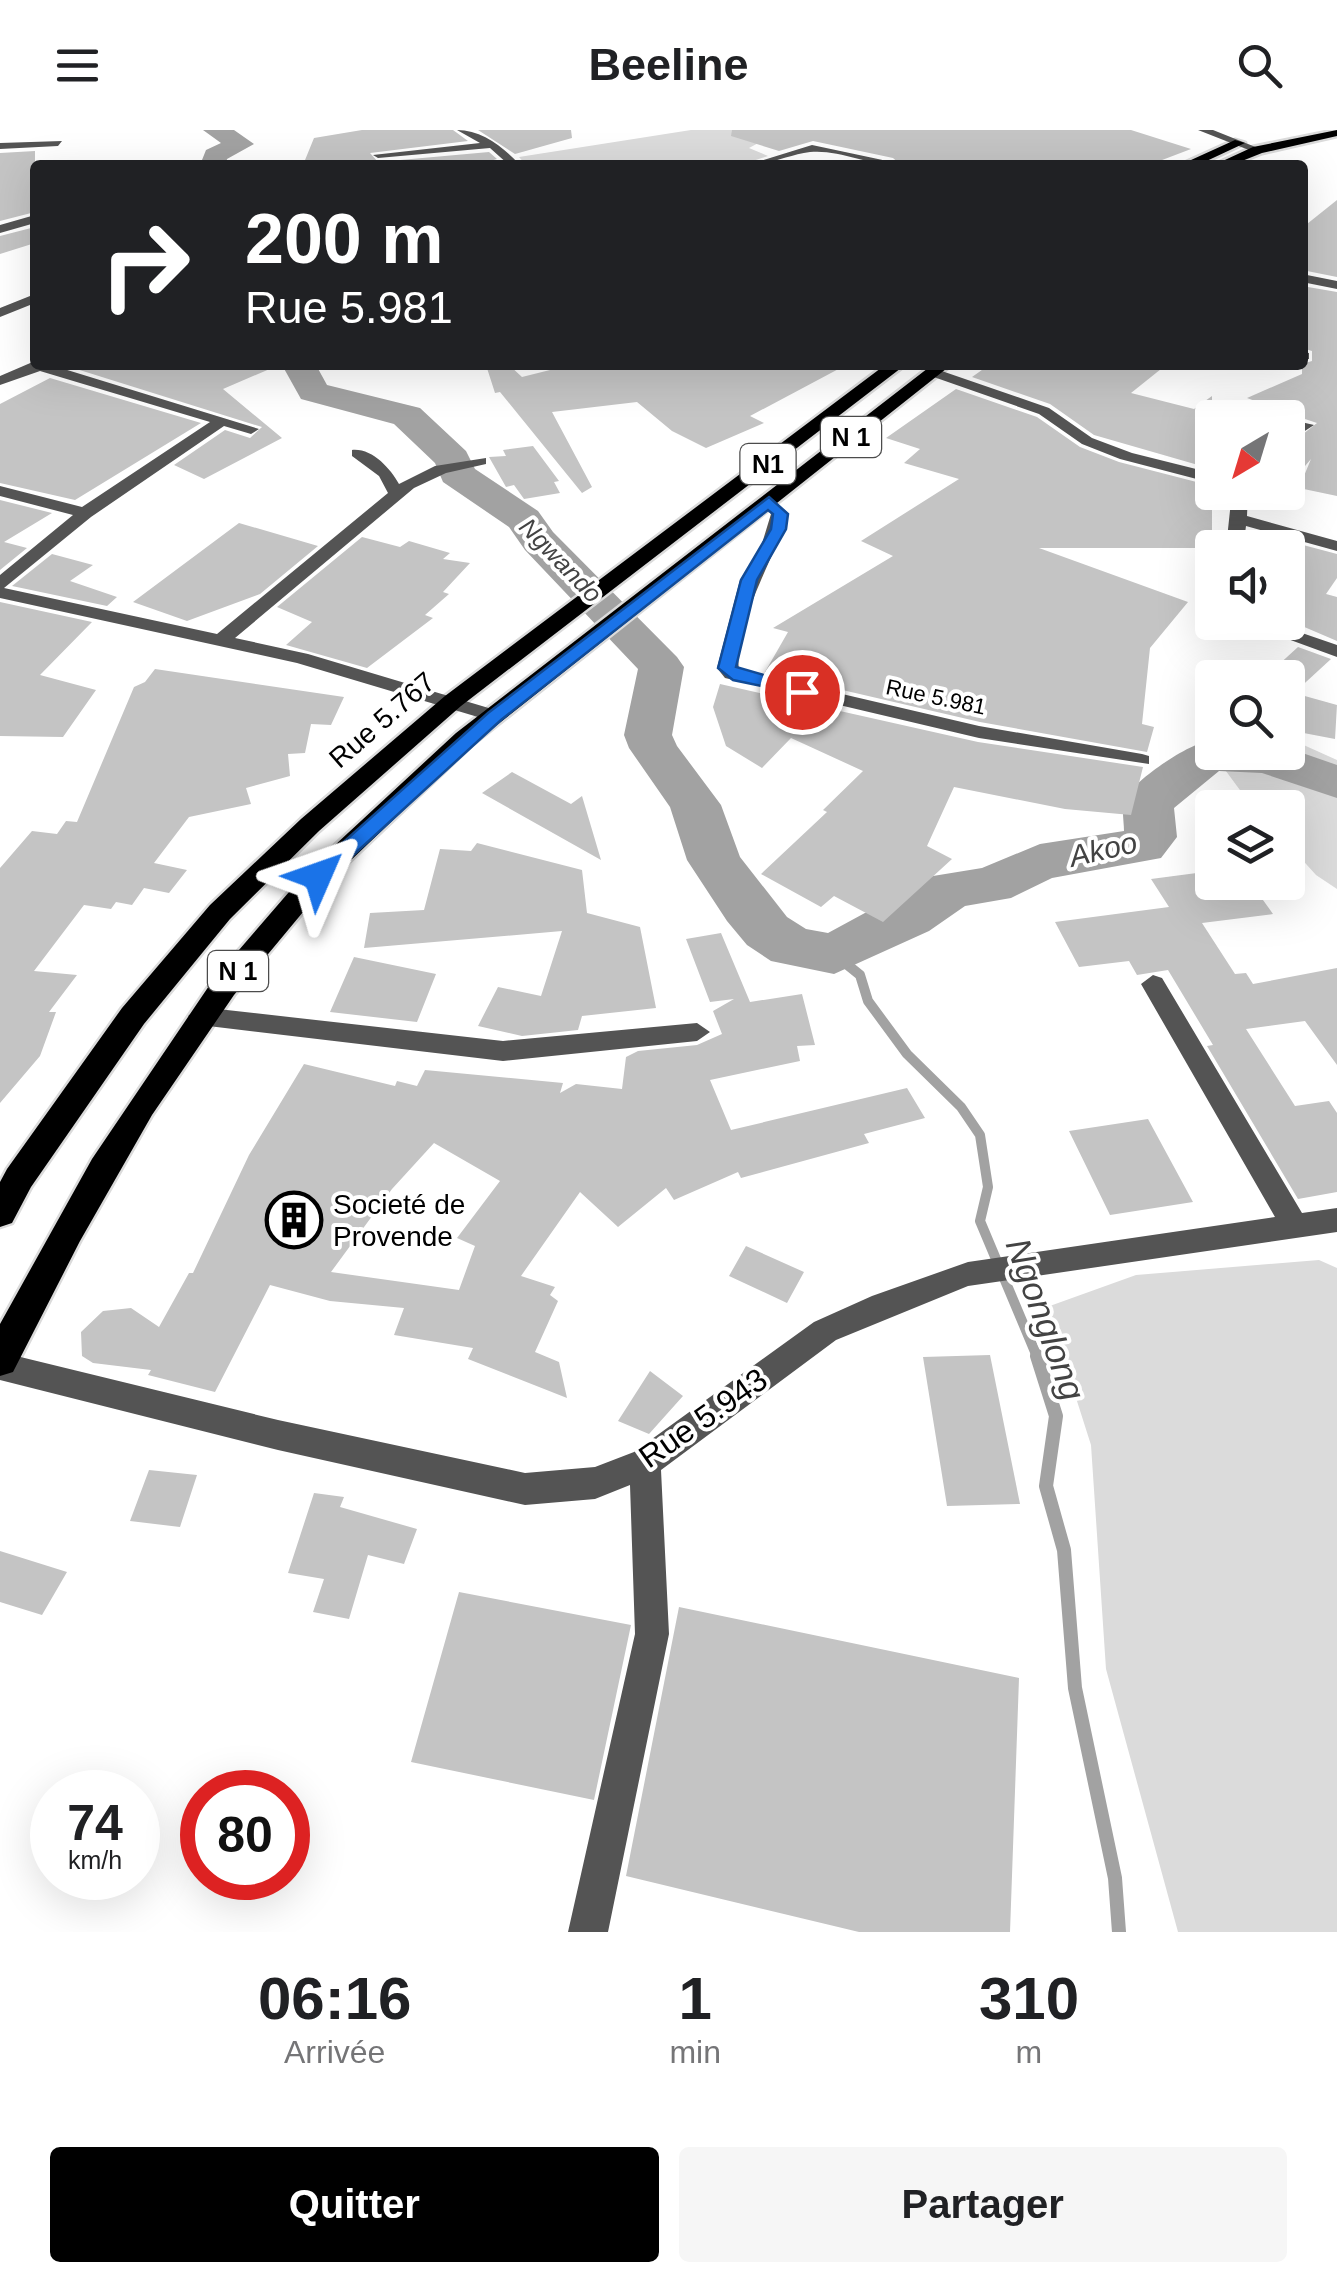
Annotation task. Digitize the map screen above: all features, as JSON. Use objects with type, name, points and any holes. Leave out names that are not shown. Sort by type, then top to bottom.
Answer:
[{"type":"highway","points":[[1199,160],[1240,143],[1301,130]]},
{"type":"highway","points":[[1233,160],[1258,150],[1337,132]]},
{"type":"highway","name":"Rue 5.767","points":[[0,1214],[19,1178],[134,1016],[220,912],[310,825],[452,701],[889,370]]},
{"type":"highway","name":"N 1","points":[[0,1363],[80,1202],[200,1016],[318,876],[495,716],[937,370]]},
{"type":"street","points":[[464,130],[509,160]]},
{"type":"street","points":[[1202,130],[1258,150]]},
{"type":"street","points":[[0,146],[58,143]]},
{"type":"street","points":[[378,156],[492,145]]},
{"type":"street","points":[[770,160],[812,148],[868,160]]},
{"type":"street","points":[[0,229],[30,220]]},
{"type":"street","points":[[1308,279],[1337,285]]},
{"type":"street","points":[[0,313],[30,300]]},
{"type":"street","points":[[0,359],[30,364]]},
{"type":"street","points":[[0,381],[30,368]]},
{"type":"street","points":[[54,370],[251,430]]},
{"type":"street","points":[[941,370],[1044,410],[1087,441],[1126,456],[1195,474]]},
{"type":"street","points":[[0,584],[84,514],[222,420]]},
{"type":"street","points":[[358,453],[385,473],[397,494]]},
{"type":"street","points":[[221,640],[397,494],[426,475],[480,462]]},
{"type":"street","points":[[0,492],[84,514]]},
{"type":"street","name":"Rue 5.981","points":[[769,502],[780,514],[778,529],[749,580],[727,668],[732,674],[963,729],[1142,760]]},
{"type":"street","points":[[1237,530],[1239,510]]},
{"type":"street","points":[[1239,519],[1337,546]]},
{"type":"street","points":[[0,593],[221,640],[495,716]]},
{"type":"street","points":[[1304,640],[1337,651]]},
{"type":"street","points":[[1154,984],[1295,1226]]},
{"type":"street","points":[[200,1016],[503,1050],[697,1032]]},
{"type":"street","name":"Rue 5.943","points":[[0,1363],[278,1435],[526,1489],[596,1483],[645,1463],[825,1331],[882,1304],[968,1274],[1337,1220]]},
{"type":"street","points":[[588,1932],[652,1634],[645,1463]]},
{"type":"shaded area","points":[[691,130],[748,130],[766,139],[749,148],[768,156],[756,160],[519,157]]},
{"type":"shaded area","points":[[1305,746],[1337,760],[1337,889],[1305,863],[1305,790],[1240,790],[1225,770],[1305,770]]},
{"type":"shaded area","points":[[1319,1260],[1337,1268],[1337,1932],[1178,1932],[1106,1669],[1091,1445],[1047,1307],[1136,1275]]},
{"type":"building","points":[[362,130],[453,130],[468,141],[370,153],[376,160],[305,160],[314,138]]},
{"type":"building","points":[[478,130],[571,130],[572,138],[515,154]]},
{"type":"building","points":[[732,130],[1131,130],[1191,149],[1162,160],[895,160],[813,141],[779,151],[731,136]]},
{"type":"building","points":[[35,151],[35,160],[30,160],[30,213],[0,221],[0,153]]},
{"type":"building","points":[[489,152],[497,159],[494,160],[400,160]]},
{"type":"building","points":[[1337,200],[1337,277],[1308,271],[1308,223]]},
{"type":"building","points":[[30,228],[30,245],[0,254],[0,236]]},
{"type":"building","points":[[1308,287],[1337,292],[1337,496],[1305,489],[1305,474],[1311,459],[1305,466],[1305,433],[1317,423],[1305,419],[1305,400],[1247,398],[1302,374],[1312,361],[1312,351],[1308,350]]},
{"type":"building","points":[[80,370],[267,370],[223,389],[282,438],[204,479],[174,465],[225,430],[250,438],[262,427]]},
{"type":"building","points":[[488,370],[514,370],[522,377],[550,370],[837,370],[750,416],[764,423],[706,448],[672,431],[637,402],[552,412],[592,487],[582,493],[500,392],[495,393]]},
{"type":"building","points":[[982,370],[1160,370],[1131,393],[1195,408],[1195,464],[1094,435],[1050,404],[972,377]]},
{"type":"building","points":[[50,378],[201,423],[75,500],[0,483],[0,404]]},
{"type":"building","points":[[956,389],[1037,417],[1080,447],[1119,462],[1195,482],[1195,510],[1212,510],[1212,530],[1195,530],[1195,548],[1039,548],[1188,602],[1150,648],[1142,724],[1154,727],[1147,752],[980,722],[765,672],[788,632],[773,628],[893,556],[861,541],[959,479],[904,463],[920,449],[886,438]]},
{"type":"building","points":[[533,446],[559,481],[554,482],[560,493],[524,499],[514,485],[506,487],[489,457],[506,456],[503,450]]},
{"type":"building","points":[[0,500],[52,513],[4,542],[27,548],[0,570]]},
{"type":"building","points":[[239,523],[318,546],[260,594],[187,621],[133,602]]},
{"type":"building","points":[[362,537],[400,547],[409,541],[450,553],[443,559],[470,563],[443,592],[449,594],[425,615],[433,618],[367,668],[286,645],[312,622],[277,607]]},
{"type":"building","points":[[1305,546],[1337,554],[1337,578],[1326,594],[1337,597],[1337,641],[1305,627]]},
{"type":"building","points":[[52,554],[93,565],[70,581],[117,597],[107,606],[12,586]]},
{"type":"building","points":[[0,602],[92,622],[40,675],[96,690],[63,737],[0,736]]},
{"type":"building","points":[[1298,647],[1331,659],[1305,683],[1305,660],[1284,660]]},
{"type":"building","points":[[155,669],[344,697],[331,725],[311,724],[305,753],[288,754],[290,776],[246,788],[251,804],[189,817],[154,863],[187,870],[169,893],[144,888],[132,905],[116,902],[111,909],[84,905],[34,971],[77,975],[49,1012],[56,1012],[40,1056],[0,1103],[0,868],[32,831],[57,834],[66,821],[77,822],[134,687],[145,682]]},
{"type":"building","points":[[720,684],[978,742],[1143,767],[1131,815],[1065,809],[954,787],[927,846],[952,859],[883,922],[834,896],[821,907],[761,874],[827,812],[823,810],[863,771],[791,738],[762,768],[726,746],[713,707]]},
{"type":"building","points":[[1305,696],[1337,705],[1335,739],[1305,733]]},
{"type":"building","points":[[512,772],[571,804],[582,796],[601,860],[482,793]]},
{"type":"building","points":[[477,843],[582,870],[587,913],[640,927],[656,1008],[582,1016],[578,1030],[522,1036],[478,1026],[498,987],[541,996],[562,931],[364,948],[370,913],[424,910],[440,849],[471,851]]},
{"type":"building","points":[[1195,873],[1195,900],[1263,900],[1273,914],[1202,923],[1235,974],[1246,973],[1253,984],[1337,968],[1337,1065],[1305,1021],[1246,1029],[1295,1106],[1329,1101],[1337,1113],[1337,1192],[1298,1199],[1207,1046],[1213,1045],[1168,970],[1137,975],[1129,961],[1079,967],[1055,922],[1169,907],[1151,879]]},
{"type":"building","points":[[721,933],[750,1002],[802,994],[815,1045],[797,1046],[800,1061],[710,1080],[731,1130],[907,1088],[925,1118],[864,1134],[869,1143],[741,1178],[738,1172],[674,1200],[666,1188],[618,1227],[580,1192],[521,1276],[555,1287],[550,1295],[558,1301],[535,1352],[559,1362],[567,1398],[468,1359],[473,1348],[394,1335],[404,1308],[330,1301],[270,1285],[215,1392],[148,1375],[151,1370],[93,1363],[82,1356],[81,1332],[103,1311],[131,1308],[159,1327],[189,1273],[193,1273],[249,1155],[304,1064],[395,1086],[397,1081],[417,1086],[425,1070],[563,1083],[560,1093],[576,1084],[622,1089],[626,1057],[638,1051],[697,1045],[722,1034],[713,1011],[734,999],[710,1002],[686,939]],"holes":[[[434,1143],[500,1181],[457,1238],[475,1246],[459,1290],[331,1272],[392,1189]]]},
{"type":"building","points":[[354,957],[436,974],[417,1022],[330,1012]]},
{"type":"building","points":[[1148,1119],[1193,1202],[1110,1215],[1069,1131]]},
{"type":"building","points":[[746,1246],[804,1272],[787,1303],[729,1276]]},
{"type":"building","points":[[990,1355],[1020,1504],[947,1506],[923,1357]]},
{"type":"building","points":[[650,1371],[683,1396],[649,1434],[618,1421]]},
{"type":"building","points":[[149,1470],[197,1475],[180,1527],[130,1521]]},
{"type":"building","points":[[314,1493],[344,1497],[340,1507],[417,1529],[404,1564],[368,1555],[349,1619],[313,1612],[324,1579],[288,1573]]},
{"type":"building","points":[[0,1551],[67,1572],[42,1615],[0,1602]]},
{"type":"building","points":[[459,1592],[631,1625],[594,1800],[411,1762]]},
{"type":"building","points":[[679,1607],[1019,1678],[1010,1932],[859,1932],[626,1876]]},
{"type":"waterway","name":"Ngwando","points":[[214,160],[215,155],[241,144],[215,130]]},
{"type":"waterway","name":"Ngwando","points":[[302,370],[313,392],[407,416],[453,459],[457,474],[524,519],[539,541],[661,667],[648,735],[653,748],[695,805],[714,860],[747,908],[767,931],[791,947],[834,954],[909,917],[952,889],[992,885],[1040,862],[1142,846],[1151,837],[1148,803],[1208,755],[1268,758],[1337,782]]},
{"type":"waterway","name":"Ngonglong","points":[[834,954],[860,975],[868,1001],[907,1054],[961,1107],[980,1135],[988,1187],[980,1221],[1038,1359]]},
{"type":"waterway","name":"Ngonglong","points":[[1038,1359],[1056,1416],[1046,1486],[1064,1550],[1075,1688],[1115,1878],[1119,1932]]},
{"type":"place","name":"Societé de Provende","points":[[294,1220]]},
{"type":"route","points":[[318,876],[495,716],[769,502],[780,514],[778,529],[749,580],[727,668],[732,674],[802,692]]},
{"type":"water label","name":"Akoo","points":[[1103,849]]}]
